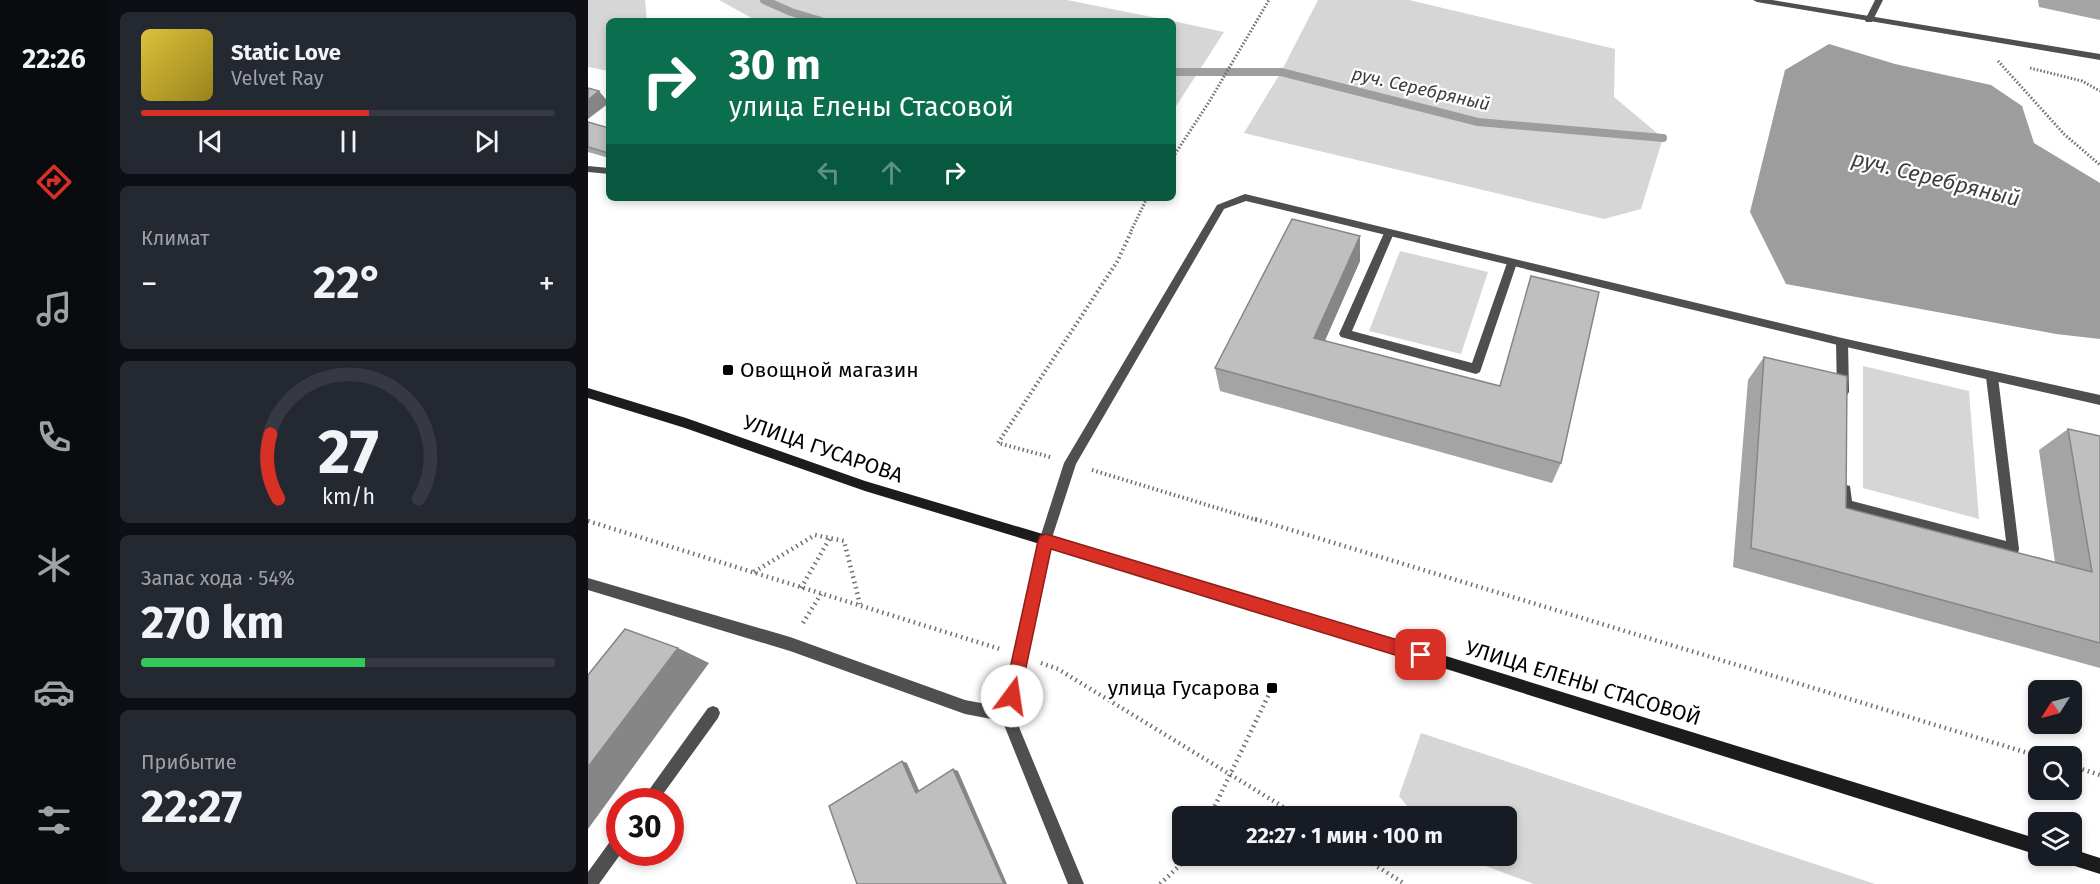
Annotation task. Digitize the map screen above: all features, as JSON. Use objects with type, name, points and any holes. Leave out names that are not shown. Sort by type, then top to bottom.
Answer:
[{"type":"main road","name":"УЛИЦА ГУСАРОВА","points":[[588,393],[686,423],[865,486],[1046,541]]},
{"type":"main road","name":"УЛИЦА ЕЛЕНЫ СТАСОВОЙ","points":[[1046,541],[2028,844]]},
{"type":"main road","points":[[2082,860],[2100,866]]},
{"type":"street","points":[[1757,0],[2100,57]]},
{"type":"street","points":[[1869,20],[1878,0]]},
{"type":"street","points":[[588,169],[606,171]]},
{"type":"street","points":[[1076,884],[1007,716],[1046,541],[1070,463],[1220,207],[1245,197],[1842,342],[2100,400]]},
{"type":"street","points":[[1389,233],[1345,334],[1476,369],[1512,263]]},
{"type":"street","points":[[1842,342],[1843,401]]},
{"type":"street","points":[[1845,482],[1846,505],[2013,549],[1992,377]]},
{"type":"street","points":[[588,584],[790,644],[965,707],[1007,716]]},
{"type":"street","points":[[658,788],[713,713]]},
{"type":"street","points":[[589,884],[606,861]]},
{"type":"path","points":[[1176,152],[1209,102],[1269,0]]},
{"type":"path","points":[[2007,62],[1997,60],[2064,134],[2100,165]]},
{"type":"path","points":[[2029,68],[2082,81],[2100,91]]},
{"type":"path","points":[[1146,201],[1117,262],[998,443],[2028,753]]},
{"type":"path","points":[[588,521],[801,588],[860,604],[1021,657]]},
{"type":"path","points":[[754,572],[815,535],[844,542],[860,604]]},
{"type":"path","points":[[801,588],[830,538]]},
{"type":"path","points":[[790,644],[821,594]]},
{"type":"path","points":[[1058,669],[1282,806]]},
{"type":"path","points":[[1214,806],[1272,688]]},
{"type":"path","points":[[2082,769],[2100,775]]},
{"type":"path","points":[[1160,884],[1179,866]]},
{"type":"path","points":[[1376,866],[1405,884]]},
{"type":"shaded area","points":[[588,0],[645,0],[647,18],[606,18],[606,70],[588,67]]},
{"type":"shaded area","points":[[719,0],[1067,0],[1157,18],[752,18]]},
{"type":"shaded area","points":[[1318,0],[1409,0],[1615,49],[1614,97],[1663,138],[1641,209],[1604,219],[1244,133],[1281,72]]},
{"type":"shaded area","points":[[1176,22],[1224,32],[1176,106]]},
{"type":"shaded area","points":[[1400,251],[1488,272],[1461,354],[1369,331]]},
{"type":"shaded area","points":[[1863,366],[1969,391],[1979,519],[1863,488]]},
{"type":"shaded area","points":[[1421,733],[1875,884],[1534,884],[1486,866],[1517,866],[1517,806],[1407,806],[1399,796]]},
{"type":"water","points":[[1829,44],[1895,64],[1991,85],[2022,106],[2034,143],[2100,183],[2100,339],[2056,334],[1786,284],[1750,212],[1785,70]]},
{"type":"building","points":[[588,88],[599,91],[588,100]]},
{"type":"building","points":[[588,122],[606,127],[606,152],[588,147]]},
{"type":"building","points":[[1292,219],[1360,236],[1314,338],[1500,386],[1531,276],[1599,292],[1561,463],[1215,368]]},
{"type":"building","points":[[1764,357],[1847,376],[1846,508],[2092,572],[2068,429],[2100,436],[2100,643],[1751,548]]},
{"type":"building","points":[[625,629],[678,648],[588,767],[588,675]]},
{"type":"building","points":[[902,761],[916,793],[953,769],[1004,884],[857,884],[829,806]]},
{"type":"waterway","name":"руч. Серебряный","points":[[764,0],[811,18]]},
{"type":"waterway","name":"руч. Серебряный","points":[[1176,72],[1281,72],[1478,122],[1663,138]]},
{"type":"place","name":"Овощной магазин","points":[[728,370]]},
{"type":"place","name":"улица Гусарова","points":[[1272,688]]},
{"type":"route","points":[[1012,696],[1046,541],[1421,655]]}]
